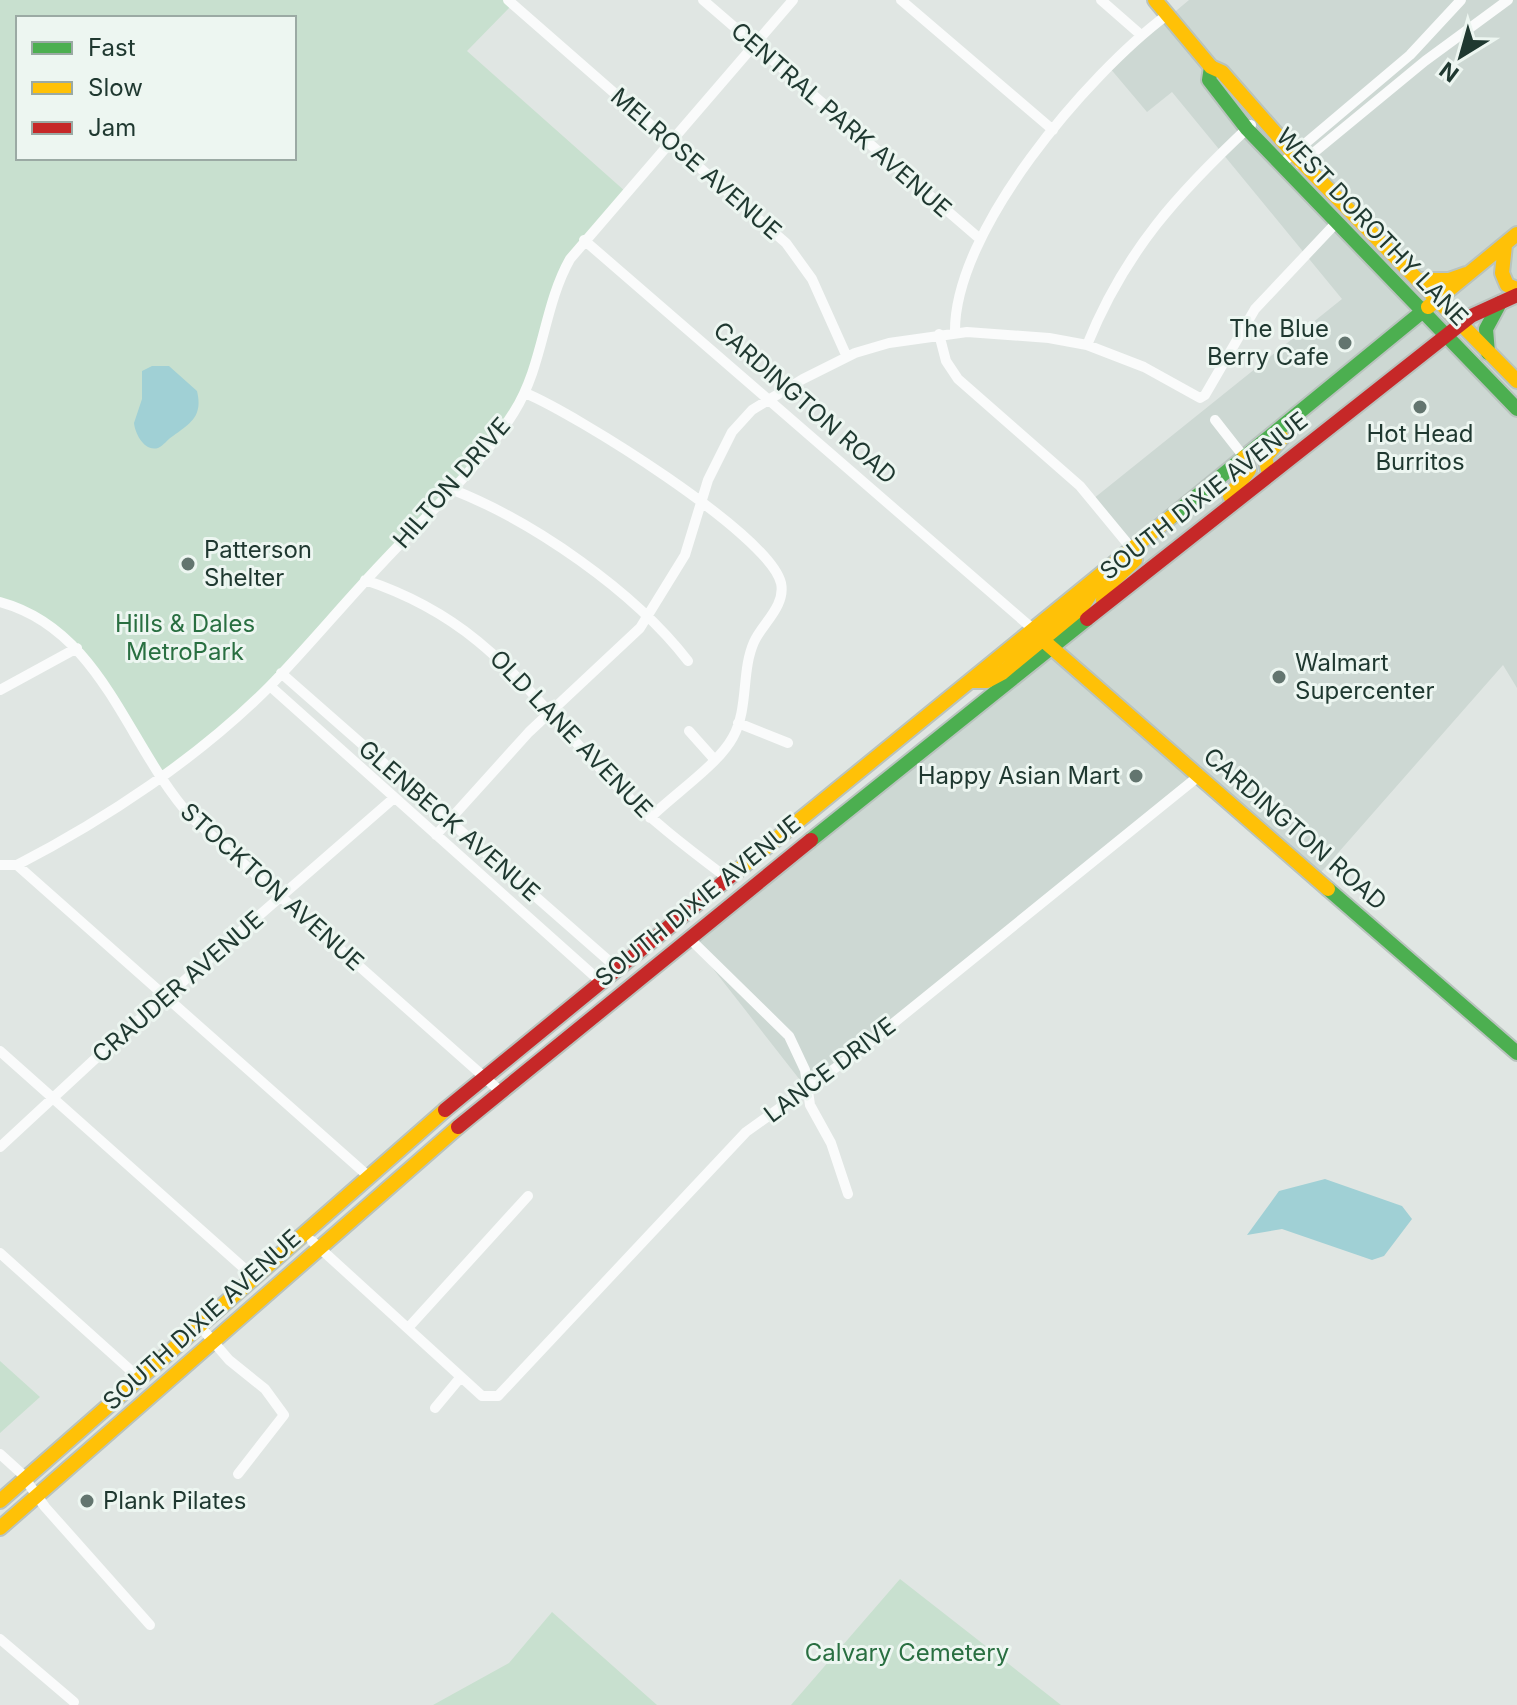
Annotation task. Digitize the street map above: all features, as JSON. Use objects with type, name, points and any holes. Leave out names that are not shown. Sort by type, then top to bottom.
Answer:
[{"type":"main road","name":"WEST DOROTHY LANE","points":[[1155,0],[1211,67],[1222,72],[1298,158],[1517,381]]},
{"type":"main road","name":"WEST DOROTHY LANE","points":[[1211,67],[1209,80],[1247,129],[1517,409]]},
{"type":"main road","name":"SOUTH DIXIE AVENUE","points":[[0,1528],[213,1340],[316,1243],[689,938],[1043,639],[1102,574],[1517,234]]},
{"type":"main road","points":[[1505,245],[1502,273],[1507,285],[1517,289]]},
{"type":"main road","points":[[1420,280],[1449,280],[1475,271]]},
{"type":"main road","name":"SOUTH DIXIE AVENUE","points":[[0,1501],[367,1175],[970,681],[1101,605],[1461,325],[1517,295]]},
{"type":"main road","points":[[1488,353],[1486,325],[1500,302]]},
{"type":"main road","points":[[1413,361],[1447,350],[1468,360]]},
{"type":"main road","points":[[1269,474],[1264,464],[1269,449],[1325,394]]},
{"type":"main road","points":[[1218,514],[1249,470],[1244,457]]},
{"type":"main road","points":[[1101,605],[1112,582],[1135,560],[1132,549],[1159,551],[1176,545]]},
{"type":"main road","name":"CARDINGTON ROAD","points":[[1043,639],[1517,1053]]},
{"type":"main road","points":[[250,1281],[274,1272],[316,1243],[337,1216],[350,1191]]},
{"type":"street","name":"CENTRAL PARK AVENUE","points":[[703,0],[980,239]]},
{"type":"street","name":"HILTON DRIVE","points":[[0,865],[17,865],[122,805],[214,736],[270,686],[451,489],[498,435],[525,393],[556,288],[584,240],[793,0]]},
{"type":"street","points":[[901,0],[1053,130]]},
{"type":"street","points":[[1101,0],[1141,35]]},
{"type":"street","points":[[1298,158],[1345,108],[1415,49],[1461,0]]},
{"type":"street","points":[[1285,169],[1508,0]]},
{"type":"street","name":"MELROSE AVENUE","points":[[512,1],[796,254],[812,279],[847,357]]},
{"type":"street","points":[[955,333],[954,312],[961,282],[980,239],[1002,201],[1053,130],[1141,35],[1167,15]]},
{"type":"street","points":[[1415,49],[1425,61]]},
{"type":"street","points":[[1345,108],[1354,119]]},
{"type":"street","points":[[1087,345],[1114,284],[1146,235],[1184,189],[1260,117]]},
{"type":"street","points":[[436,835],[551,710],[606,663],[647,618],[685,555],[716,460],[732,432],[768,400],[847,357],[889,343],[955,333],[1049,338],[1087,345],[1144,367],[1195,397],[1205,395],[1255,309],[1337,222]]},
{"type":"street","name":"CARDINGTON ROAD","points":[[584,240],[1043,639]]},
{"type":"street","points":[[939,334],[946,361],[958,379],[1080,486],[1132,549]]},
{"type":"street","points":[[525,393],[605,438],[700,503],[764,556],[782,587],[778,604],[753,643],[733,737],[714,759],[650,818]]},
{"type":"street","points":[[1215,420],[1244,457]]},
{"type":"street","points":[[451,489],[537,534],[598,576],[647,618],[688,661]]},
{"type":"street","name":"OLD LANE AVENUE","points":[[365,580],[434,610],[473,634],[516,672],[609,777],[650,818],[727,878]]},
{"type":"street","name":"STOCKTON AVENUE","points":[[0,602],[41,620],[77,648],[108,690],[160,777],[192,818],[500,1091]]},
{"type":"street","points":[[0,690],[77,648]]},
{"type":"street","name":"GLENBECK AVENUE","points":[[281,673],[617,968]]},
{"type":"street","name":"GLENBECK AVENUE","points":[[270,686],[601,982]]},
{"type":"street","points":[[738,723],[788,743]]},
{"type":"street","points":[[689,731],[714,759]]},
{"type":"street","name":"LANCE DRIVE","points":[[460,1378],[482,1396],[492,1398],[731,1147],[1200,775]]},
{"type":"street","name":"CRAUDER AVENUE","points":[[0,1147],[394,798]]},
{"type":"street","points":[[17,865],[367,1175]]},
{"type":"street","points":[[689,938],[783,1028],[802,1060],[810,1105],[831,1143],[848,1194]]},
{"type":"street","points":[[0,1051],[250,1281]]},
{"type":"street","points":[[408,1328],[528,1196]]},
{"type":"street","points":[[316,1243],[460,1378],[435,1408]]},
{"type":"street","points":[[0,1253],[138,1377]]},
{"type":"street","points":[[199,1325],[229,1360],[265,1389],[284,1415],[238,1474]]},
{"type":"street","points":[[0,1454],[150,1625]]},
{"type":"street","points":[[0,1639],[74,1702]]},
{"type":"shaded area","points":[[1189,0],[1517,0],[1517,688],[1503,665],[1316,878],[1200,775],[807,1089],[689,938],[1149,567],[1093,499],[1342,299],[1172,92],[1147,112],[1109,67]]},
{"type":"green space","name":"Hills & Dales MetroPark","points":[[0,0],[508,0],[513,4],[467,51],[626,192],[570,259],[541,345],[505,426],[270,686],[160,777],[72,643],[0,602]]},
{"type":"green space","points":[[0,1361],[40,1397],[0,1433]]},
{"type":"green space","name":"Calvary Cemetery","points":[[900,1579],[1061,1705],[791,1705]]},
{"type":"green space","points":[[552,1612],[657,1705],[433,1705],[509,1663]]},
{"type":"water","points":[[152,366],[169,366],[197,391],[197,413],[190,423],[160,447],[148,447],[141,441],[134,423],[142,399],[142,371]]},
{"type":"water","points":[[1325,1179],[1402,1206],[1412,1219],[1384,1256],[1372,1260],[1282,1229],[1247,1235],[1279,1191]]},
{"type":"traffic: fast","points":[[1211,67],[1209,80],[1247,129],[1517,409]]},
{"type":"traffic: fast","points":[[1488,353],[1486,329],[1500,303]]},
{"type":"traffic: fast","points":[[1171,517],[1428,307]]},
{"type":"traffic: fast","points":[[811,840],[1087,619]]},
{"type":"traffic: fast","points":[[1328,889],[1517,1053]]},
{"type":"traffic: slow","points":[[1155,0],[1211,67],[1222,72],[1293,153],[1517,381]]},
{"type":"traffic: slow","points":[[1428,307],[1517,234]]},
{"type":"traffic: slow","points":[[1505,245],[1502,273],[1507,285],[1517,289]]},
{"type":"traffic: slow","points":[[1420,280],[1449,280],[1466,274]]},
{"type":"traffic: slow","points":[[1269,474],[1265,457],[1282,438]]},
{"type":"traffic: slow","points":[[1230,496],[1249,470],[1244,457]]},
{"type":"traffic: slow","points":[[737,871],[1171,517]]},
{"type":"traffic: slow","points":[[1103,600],[1112,582],[1135,560],[1132,549]]},
{"type":"traffic: slow","points":[[970,681],[987,681],[1002,673],[1082,607],[1100,579]]},
{"type":"traffic: slow","points":[[1044,641],[1328,889]]},
{"type":"traffic: slow","points":[[0,1501],[445,1110]]},
{"type":"traffic: slow","points":[[0,1528],[458,1127]]},
{"type":"traffic: jam","points":[[1087,619],[1471,316],[1517,295]]},
{"type":"traffic: jam","points":[[458,1127],[811,840]]},
{"type":"traffic: jam","points":[[445,1110],[737,871]]},
{"type":"place","name":"The Blue Berry Cafe","points":[[1345,343]]},
{"type":"place","name":"Hot Head Burritos","points":[[1420,407]]},
{"type":"place","name":"Patterson Shelter","points":[[188,564]]},
{"type":"place","name":"Walmart Supercenter","points":[[1279,677]]},
{"type":"place","name":"Happy Asian Mart","points":[[1136,776]]},
{"type":"place","name":"Plank Pilates","points":[[87,1501]]}]
